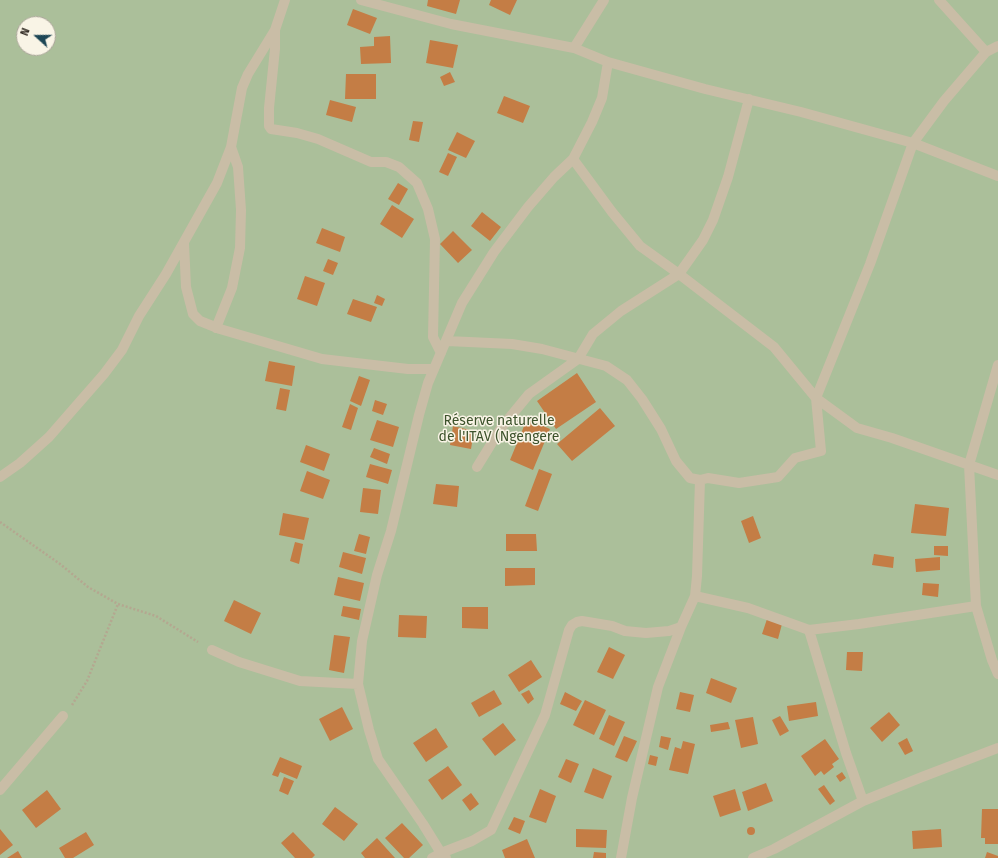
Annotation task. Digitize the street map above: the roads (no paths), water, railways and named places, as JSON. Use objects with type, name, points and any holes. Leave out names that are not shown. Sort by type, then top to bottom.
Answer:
[{"type":"street","points":[[0,477],[20,463],[49,437],[104,374],[122,350],[139,316],[166,274],[217,183],[231,147],[242,88],[248,74],[275,30],[285,0]]},
{"type":"street","points":[[361,0],[451,24],[574,48],[608,62],[913,143],[998,176]]},
{"type":"street","points":[[574,48],[604,0]]},
{"type":"street","points":[[939,0],[986,52]]},
{"type":"street","points":[[275,30],[275,49],[269,108],[269,126],[271,129],[297,133],[318,139],[371,162],[386,162],[399,168],[417,183],[428,209],[435,239],[433,337],[441,353]]},
{"type":"street","points":[[447,341],[512,344],[542,348],[606,366],[627,380],[642,399],[661,429],[676,461],[690,478],[700,480],[708,478],[739,483],[778,477],[795,458],[821,451],[816,398],[870,264],[913,143],[944,101],[986,52],[998,46]]},
{"type":"street","points":[[608,62],[602,98],[592,122],[573,159],[554,177],[528,207],[494,252],[462,303],[428,383],[391,531],[377,575],[362,641],[358,684],[369,730],[378,759],[424,824],[440,856],[491,830],[545,715],[569,630],[572,625],[582,621],[612,626],[626,631],[646,633],[681,627]]},
{"type":"street","points":[[477,467],[502,428],[529,394],[578,359],[593,334],[621,312],[679,274],[703,240],[713,220],[728,178],[749,100]]},
{"type":"street","points":[[216,328],[232,288],[240,248],[241,210],[238,167],[231,147]]},
{"type":"street","points":[[573,159],[612,212],[640,246],[679,274],[774,348],[816,398],[857,428],[892,438],[998,475]]},
{"type":"street","points":[[184,243],[186,287],[193,314],[200,321],[216,328],[322,359],[408,369],[434,369]]},
{"type":"street","points":[[998,365],[969,465],[976,606],[992,660],[998,674]]},
{"type":"street","points":[[621,858],[632,798],[658,687],[681,627],[695,596],[700,480]]},
{"type":"street","points":[[695,596],[748,608],[809,630],[976,606]]},
{"type":"street","points":[[809,630],[846,753],[863,801]]},
{"type":"street","points":[[212,650],[239,662],[300,681],[358,684]]},
{"type":"street","points":[[0,790],[63,716]]},
{"type":"street","points":[[752,858],[774,849],[863,801],[998,748]]},
{"type":"park label","name":"Réserve naturelle de l'ITAV (Ngengere","points":[[499,430]]}]
